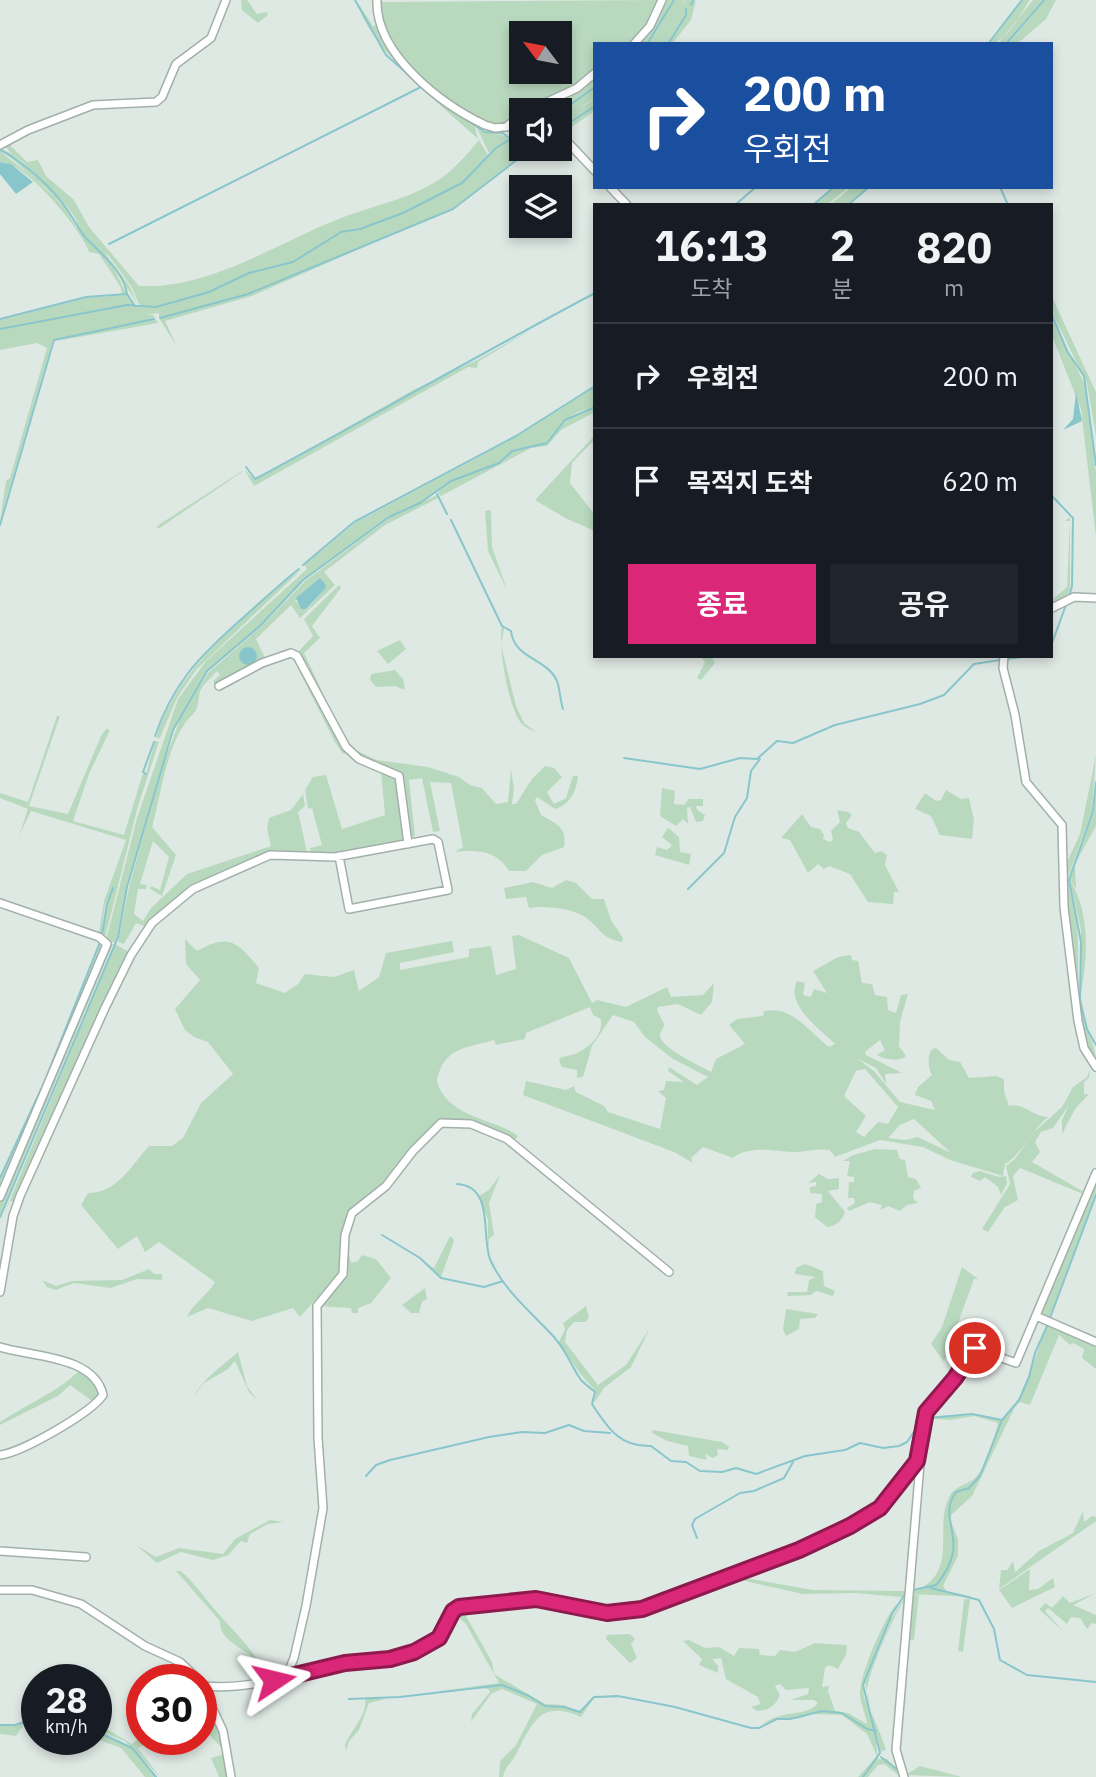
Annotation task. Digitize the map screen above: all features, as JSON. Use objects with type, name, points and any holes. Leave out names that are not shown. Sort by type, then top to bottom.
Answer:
[{"type":"street","points":[[0,145],[29,130],[93,105],[156,102],[162,97],[176,64],[211,38],[226,0]]},
{"type":"street","points":[[377,0],[379,25],[412,74],[475,120],[495,128],[509,127]]},
{"type":"street","points":[[636,42],[650,26],[662,0]]},
{"type":"street","points":[[556,98],[577,88],[593,75]]},
{"type":"street","points":[[505,127],[509,124]]},
{"type":"street","points":[[572,147],[593,169]]},
{"type":"street","points":[[612,189],[625,203]]},
{"type":"street","points":[[1053,607],[1068,598],[1096,598]]},
{"type":"street","points":[[219,686],[262,663],[291,653],[296,656],[346,747],[359,760],[399,776],[408,844]]},
{"type":"street","points":[[1004,658],[1003,668],[1016,715],[1026,782],[1062,825],[1064,907],[1077,1021],[1084,1048],[1096,1067]]},
{"type":"street","points":[[0,1292],[13,1216],[20,1196],[121,976],[152,923],[193,889],[270,855],[339,856],[433,839],[438,842],[448,885],[445,892],[349,909],[339,856]]},
{"type":"street","points":[[0,903],[99,937],[107,944],[0,1197]]},
{"type":"street","points":[[286,1677],[294,1658],[321,1525],[317,1306],[343,1274],[345,1235],[357,1208],[386,1186],[413,1151],[441,1123],[471,1124],[517,1145],[669,1272]]},
{"type":"street","points":[[904,1777],[896,1751],[915,1529],[917,1461],[926,1412],[955,1378],[973,1348],[1016,1363],[1096,1173]]},
{"type":"street","points":[[1036,1316],[1096,1342]]},
{"type":"street","points":[[0,1347],[57,1359],[86,1371],[99,1384],[103,1395],[90,1409],[60,1429],[0,1455]]},
{"type":"street","points":[[217,1684],[246,1685],[414,1652],[439,1638],[453,1611],[459,1607],[536,1599],[607,1613],[642,1609],[799,1550],[867,1517],[891,1496],[917,1461]]},
{"type":"street","points":[[0,1551],[86,1557]]},
{"type":"street","points":[[0,1590],[32,1590],[80,1604],[145,1646],[182,1664]]},
{"type":"street","points":[[217,1718],[223,1731],[231,1777]]},
{"type":"green space","points":[[241,0],[247,0],[257,14],[267,12],[268,15],[258,23],[242,10]]},
{"type":"green space","points":[[356,0],[373,26],[378,25],[402,63],[475,121],[475,125],[405,72],[375,37]]},
{"type":"green space","points":[[378,0],[661,0],[646,29],[633,42],[593,42],[593,73],[577,86],[552,98],[509,98],[509,122],[505,126],[489,124],[455,107],[422,80],[387,37]]},
{"type":"green space","points":[[664,0],[673,0],[671,7],[675,0],[684,0],[681,7],[685,0],[694,0],[691,5],[696,1],[691,20],[674,42],[670,42],[672,37],[669,42],[648,42],[667,12],[647,42],[637,42]]},
{"type":"green space","points":[[1023,0],[1030,0],[1007,34],[996,42],[990,42]]},
{"type":"green space","points":[[1033,0],[1043,0],[1007,42],[1000,42]]},
{"type":"green space","points":[[1045,0],[1056,0],[1046,19],[1019,42],[1010,42]]},
{"type":"green space","points":[[593,76],[593,88],[589,92],[593,89],[593,98],[576,111],[593,99],[593,112],[572,127],[572,105],[575,103],[572,105],[572,98],[554,98]]},
{"type":"green space","points":[[422,89],[475,127],[478,139]]},
{"type":"green space","points":[[477,128],[509,139],[501,145],[509,140],[509,161],[514,161],[453,208],[252,296],[165,321],[177,347],[159,318],[159,313],[146,315],[153,315],[158,323],[56,341],[125,324],[53,340],[0,521],[6,481],[10,478],[47,348],[37,343],[0,350],[0,320],[86,298],[127,295],[134,306],[140,306],[131,286],[109,256],[105,253],[129,285],[138,305],[115,269],[77,226],[70,214],[80,227],[64,203],[0,148],[13,155],[4,145],[9,144],[27,162],[38,160],[46,176],[74,200],[89,227],[139,286],[165,285],[217,272],[243,263],[341,218],[410,194],[445,175],[479,140],[488,155],[485,160],[495,149],[489,153]]},
{"type":"green space","points":[[0,151],[47,189],[66,209],[76,227],[114,269],[127,294],[113,296],[122,293],[120,286],[99,254],[89,252],[76,229],[37,184],[10,164],[0,162]]},
{"type":"green space","points":[[833,189],[847,189],[829,203],[816,203]]},
{"type":"green space","points":[[850,189],[867,189],[849,203],[832,203]]},
{"type":"green space","points":[[1053,299],[1096,392],[1096,436],[1087,384],[1053,314]]},
{"type":"green space","points":[[1053,319],[1085,385],[1096,473],[1096,537],[1081,409],[1053,339]]},
{"type":"green space","points":[[532,329],[478,362],[477,368],[468,367],[254,486],[244,469],[255,480],[415,389],[477,360]]},
{"type":"green space","points":[[593,388],[593,408],[569,418],[559,428],[573,417],[593,410],[593,413],[561,430],[547,446],[531,448],[441,496],[438,493],[442,487],[420,503],[389,516],[303,580],[260,626],[206,671],[172,730],[127,887],[117,936],[115,942],[108,942],[106,940],[137,818],[178,699],[206,661],[307,569],[304,565],[355,523],[516,437]]},
{"type":"green space","points":[[593,437],[593,441],[572,463],[570,483],[593,512],[593,530],[567,519],[535,500]]},
{"type":"green space","points":[[242,472],[158,529],[157,526]]},
{"type":"green space","points":[[437,495],[440,497],[385,525],[324,572],[335,585],[300,618],[291,605],[256,639],[266,660],[215,686],[213,681],[220,675],[217,671],[203,687],[196,711],[177,736],[171,751],[152,827],[176,855],[162,896],[150,889],[151,886],[160,890],[169,857],[153,841],[140,884],[147,885],[146,889],[138,889],[134,914],[143,921],[151,908],[187,874],[271,846],[267,829],[269,818],[291,810],[303,794],[305,806],[298,812],[307,852],[272,850],[190,885],[147,927],[136,923],[124,944],[118,942],[129,887],[163,765],[182,714],[208,673],[261,627],[305,581],[391,517]],"holes":[[[320,579],[325,589],[307,609],[295,601]]]},
{"type":"green space","points":[[491,510],[492,547],[507,590],[488,551],[485,511]]},
{"type":"green space","points":[[1070,521],[1070,590],[1067,597],[1053,605],[1053,599],[1067,587]]},
{"type":"green space","points":[[301,570],[196,670],[177,698],[160,738],[156,738],[171,703],[201,661],[262,601]]},
{"type":"green space","points":[[339,585],[341,588],[312,626],[320,638],[304,653],[346,742],[353,749],[377,760],[428,767],[459,777],[470,785],[482,788],[496,804],[508,802],[511,769],[514,789],[512,804],[516,804],[532,779],[545,766],[554,768],[562,777],[547,792],[554,804],[566,798],[573,776],[578,776],[572,796],[560,807],[555,809],[537,797],[535,800],[541,815],[562,830],[564,847],[542,855],[526,871],[509,871],[499,859],[486,853],[455,852],[463,847],[451,783],[430,782],[440,831],[433,832],[422,778],[409,780],[415,836],[410,837],[402,776],[360,758],[347,746],[297,653],[313,636],[304,619]]},
{"type":"green space","points":[[400,640],[406,649],[388,664],[377,651]]},
{"type":"green space","points":[[501,647],[516,706],[524,723],[536,732],[522,724],[512,705]]},
{"type":"green space","points":[[292,657],[296,658],[335,736],[347,753],[343,754],[335,742]]},
{"type":"green space","points":[[702,658],[712,658],[715,663],[701,680],[697,678],[705,662]]},
{"type":"green space","points":[[395,670],[403,679],[405,690],[395,686],[376,687],[370,680],[371,674]]},
{"type":"green space","points":[[57,716],[60,716],[29,806],[68,814],[101,736],[106,729],[110,730],[89,774],[73,821],[124,835],[155,741],[159,742],[138,806],[105,938],[104,920],[113,888],[105,905],[101,937],[95,932],[99,933],[104,901],[126,840],[31,811],[19,836],[28,809],[0,798],[0,793],[28,802]]},
{"type":"green space","points":[[1096,755],[1092,811],[1068,877],[1063,871],[1080,834]]},
{"type":"green space","points":[[381,772],[396,779],[403,840],[339,853],[310,852],[310,848],[322,845],[312,808],[308,809],[305,790],[313,777],[326,775],[342,829],[385,815]]},
{"type":"green space","points":[[662,788],[675,791],[674,804],[684,805],[689,799],[703,799],[703,806],[696,806],[697,810],[705,815],[703,821],[696,822],[690,807],[687,808],[688,824],[683,819],[676,826],[660,816]]},
{"type":"green space","points":[[1096,788],[1096,826],[1075,864],[1076,889],[1069,879],[1094,811]]},
{"type":"green space","points":[[946,790],[961,799],[969,798],[974,820],[972,839],[940,835],[931,816],[915,809],[925,793],[936,801],[941,800]]},
{"type":"green space","points":[[837,810],[852,815],[846,823],[848,828],[859,832],[875,853],[881,851],[887,855],[885,865],[899,892],[894,892],[893,904],[868,902],[850,874],[829,866],[824,869],[818,864],[808,873],[790,840],[781,838],[802,814],[811,827],[820,829],[824,835],[823,839],[830,842],[833,840],[831,831],[840,822]]},
{"type":"green space","points":[[668,828],[679,837],[680,852],[691,854],[689,865],[655,855],[657,847],[667,850],[672,845],[662,837]]},
{"type":"green space","points":[[1063,874],[1069,886],[1077,925],[1081,1009],[1094,1047],[1096,1063],[1083,1040]]},
{"type":"green space","points":[[566,880],[576,883],[592,899],[604,899],[611,920],[623,938],[622,942],[609,938],[585,917],[573,911],[550,907],[529,908],[526,897],[506,899],[504,888],[533,882],[552,888]]},
{"type":"green space","points":[[1070,881],[1081,906],[1086,935],[1081,992],[1081,930]]},
{"type":"green space","points":[[519,935],[569,958],[592,1003],[597,1000],[626,1007],[667,987],[671,997],[703,995],[714,983],[712,1002],[701,1015],[678,1004],[658,1007],[657,1010],[664,1024],[661,1039],[666,1045],[711,1072],[716,1059],[745,1044],[729,1025],[737,1019],[763,1016],[764,1011],[774,1010],[792,1016],[829,1047],[835,1044],[800,1008],[795,990],[797,981],[805,983],[803,995],[811,997],[814,989],[827,993],[813,971],[838,957],[851,955],[852,960],[858,961],[862,983],[872,984],[875,995],[887,997],[888,1010],[896,1013],[901,995],[908,994],[900,1022],[899,1046],[906,1056],[892,1060],[877,1055],[885,1050],[880,1040],[865,1052],[866,1055],[902,1073],[885,1074],[886,1084],[876,1068],[858,1059],[874,1071],[900,1102],[935,1110],[931,1101],[915,1095],[918,1087],[932,1075],[929,1058],[932,1049],[936,1048],[949,1060],[960,1062],[969,1078],[996,1076],[1004,1079],[1004,1091],[1009,1106],[1019,1106],[1048,1117],[1005,1164],[1003,1176],[950,1160],[923,1147],[880,1140],[835,1157],[830,1150],[820,1149],[792,1152],[746,1151],[733,1158],[703,1147],[691,1158],[693,1163],[674,1152],[523,1095],[526,1081],[566,1090],[574,1086],[576,1092],[604,1106],[608,1112],[660,1129],[666,1098],[658,1091],[664,1090],[666,1081],[684,1082],[668,1071],[669,1067],[697,1085],[708,1077],[673,1059],[645,1037],[634,1022],[613,1015],[592,1046],[583,1077],[577,1078],[577,1070],[562,1067],[559,1061],[561,1057],[575,1054],[589,1046],[598,1034],[601,1019],[593,1015],[590,1007],[526,1033],[525,1039],[496,1045],[494,1040],[475,1045],[458,1051],[445,1061],[437,1081],[450,1103],[518,1136],[513,1142],[447,1120],[385,1185],[352,1212],[342,1269],[300,1317],[293,1308],[252,1321],[208,1308],[187,1317],[215,1282],[159,1242],[145,1252],[137,1236],[118,1249],[81,1205],[88,1193],[98,1192],[115,1183],[149,1146],[172,1146],[183,1138],[201,1103],[233,1074],[208,1042],[185,1030],[175,1009],[200,980],[186,964],[185,939],[197,951],[218,942],[238,946],[259,968],[256,983],[285,993],[298,984],[305,974],[334,977],[354,970],[359,991],[379,977],[386,953],[452,941],[454,952],[400,963],[400,970],[469,957],[469,949],[491,946],[496,975],[516,969],[512,936]],"holes":[[[865,1069],[898,1107],[888,1124],[878,1122],[864,1137],[856,1132],[866,1116],[844,1096],[856,1071]],[[914,1119],[951,1153],[918,1137],[905,1140],[888,1138],[900,1125]]]},
{"type":"green space","points":[[101,941],[105,945],[0,1194],[0,1179],[45,1082]]},
{"type":"green space","points":[[109,944],[113,944],[0,1214],[0,1200]]},
{"type":"green space","points":[[115,944],[129,952],[76,1063],[15,1202],[10,1201],[0,1224]]},
{"type":"green space","points":[[1090,1069],[1089,1078],[1084,1082],[1084,1094],[1089,1094],[1075,1109],[1062,1134],[1062,1120],[1069,1105],[1053,1128],[1041,1132],[1035,1142],[1040,1152],[1032,1162],[1084,1192],[1083,1194],[1020,1168],[1013,1176],[1018,1200],[1005,1207],[988,1232],[982,1229],[1010,1184],[1006,1166],[1015,1159],[1033,1133],[1062,1107],[1073,1087],[1087,1077]]},
{"type":"green space","points":[[875,1149],[897,1150],[900,1159],[905,1160],[908,1177],[916,1179],[921,1188],[914,1191],[913,1198],[918,1203],[907,1205],[900,1211],[888,1206],[880,1210],[882,1205],[870,1202],[849,1211],[847,1208],[855,1203],[854,1198],[848,1198],[849,1182],[854,1182],[854,1177],[847,1176],[850,1161],[843,1161],[853,1155]]},
{"type":"green space","points":[[980,1171],[999,1177],[1006,1176],[1007,1183],[1001,1195],[998,1187],[985,1177],[980,1181],[971,1177],[973,1173]]},
{"type":"green space","points":[[819,1174],[828,1179],[839,1178],[839,1189],[828,1191],[845,1212],[836,1224],[827,1227],[815,1217],[816,1204],[822,1202],[822,1194],[810,1193],[810,1187],[816,1186],[816,1182],[808,1183]]},
{"type":"green space","points":[[500,1175],[489,1203],[494,1235],[489,1239],[488,1252],[488,1220],[479,1196],[489,1190]]},
{"type":"green space","points":[[1096,1179],[1096,1194],[1048,1321],[1038,1316]]},
{"type":"green space","points":[[450,1236],[454,1239],[453,1244],[441,1277],[426,1263],[434,1268]]},
{"type":"green space","points":[[347,1246],[351,1263],[358,1261],[362,1255],[376,1259],[391,1278],[371,1303],[358,1308],[358,1313],[352,1313],[351,1308],[318,1306],[344,1274]]},
{"type":"green space","points":[[805,1264],[823,1271],[824,1286],[835,1291],[833,1296],[816,1291],[811,1295],[787,1296],[788,1292],[807,1292],[809,1280],[816,1277],[795,1274],[796,1268]]},
{"type":"green space","points":[[962,1267],[978,1279],[974,1279],[944,1362],[931,1344],[942,1327]]},
{"type":"green space","points":[[149,1269],[154,1274],[162,1274],[162,1280],[137,1279],[111,1288],[74,1283],[56,1290],[47,1287],[42,1280],[56,1286],[72,1281],[122,1280]]},
{"type":"green space","points":[[425,1288],[427,1299],[422,1302],[419,1313],[411,1313],[402,1305]]},
{"type":"green space","points":[[586,1306],[589,1318],[585,1322],[574,1322],[567,1330],[565,1342],[598,1385],[626,1365],[650,1328],[631,1367],[604,1388],[594,1403],[596,1391],[580,1374],[559,1342],[565,1329],[563,1323]]},
{"type":"green space","points":[[786,1309],[818,1314],[815,1318],[800,1319],[799,1329],[786,1336],[783,1329]]},
{"type":"green space","points":[[1048,1324],[1096,1345],[1096,1369],[1082,1358],[1084,1349],[1073,1343],[1070,1345],[1059,1335],[1030,1405],[1020,1402],[1015,1407],[972,1496],[949,1517],[958,1539],[958,1556],[943,1586],[947,1591],[974,1597],[911,1594],[911,1591],[921,1589],[931,1581],[938,1571],[942,1560],[943,1522],[949,1497],[954,1490],[975,1478],[983,1467],[998,1423],[975,1416],[950,1420],[925,1418],[972,1415],[1002,1420],[1019,1400]]},
{"type":"green space","points":[[238,1352],[247,1386],[258,1401],[249,1392],[235,1361],[228,1369],[204,1383],[193,1397],[197,1390],[208,1378]]},
{"type":"green space","points":[[79,1371],[96,1385],[99,1395],[95,1403],[70,1385],[58,1396],[0,1425],[0,1422],[51,1392]]},
{"type":"green space","points":[[653,1430],[722,1442],[729,1447],[728,1450],[717,1449],[718,1455],[713,1458],[705,1454],[707,1460],[689,1456],[688,1446],[667,1441],[652,1433]]},
{"type":"green space","points":[[1083,1511],[1084,1522],[1092,1516],[1096,1517],[1096,1521],[999,1589],[1001,1570],[1007,1570],[1013,1561],[1015,1572],[1039,1551],[1073,1533]]},
{"type":"green space","points":[[270,1520],[284,1522],[268,1524],[250,1534],[247,1543],[241,1541],[228,1555],[213,1560],[181,1552],[157,1563],[136,1545],[156,1557],[179,1548],[223,1554],[235,1539]]},
{"type":"green space","points":[[1030,1569],[1029,1590],[1038,1589],[1053,1578],[1055,1587],[1012,1608],[999,1590]]},
{"type":"green space","points":[[176,1571],[181,1571],[191,1581],[252,1652],[261,1667],[254,1677],[252,1657],[227,1638],[220,1621]]},
{"type":"green space","points":[[734,1576],[813,1590],[908,1591],[901,1597],[855,1593],[803,1594],[731,1578]]},
{"type":"green space","points":[[1096,1593],[1073,1605],[1096,1615],[1096,1624],[1092,1623],[1087,1629],[1080,1618],[1071,1617],[1067,1624],[1048,1608],[1045,1611],[1064,1632],[1039,1609],[1046,1603],[1052,1608],[1063,1596],[1070,1603]]},
{"type":"green space","points":[[919,1594],[914,1640],[908,1640],[911,1595]]},
{"type":"green space","points":[[906,1595],[908,1596],[890,1626],[877,1657],[867,1692],[865,1683],[892,1618]]},
{"type":"green space","points":[[964,1599],[970,1599],[963,1652],[958,1651]]},
{"type":"green space","points":[[897,1603],[863,1685],[864,1697],[873,1718],[871,1710],[886,1749],[881,1752],[874,1725],[878,1759],[887,1759],[902,1774],[901,1777],[884,1764],[878,1765],[868,1777],[864,1777],[868,1771],[863,1777],[858,1777],[877,1756],[867,1734],[842,1715],[813,1714],[797,1719],[777,1718],[759,1728],[775,1717],[806,1711],[818,1703],[814,1700],[791,1700],[808,1694],[809,1688],[786,1690],[780,1684],[775,1686],[780,1695],[774,1705],[757,1711],[751,1707],[760,1704],[758,1697],[726,1679],[721,1658],[712,1659],[718,1666],[718,1673],[699,1665],[702,1659],[683,1641],[689,1640],[705,1648],[719,1647],[734,1656],[739,1648],[759,1649],[760,1655],[775,1656],[780,1650],[795,1652],[815,1643],[847,1645],[846,1655],[838,1669],[829,1665],[825,1668],[822,1687],[829,1686],[828,1691],[835,1711],[848,1713],[867,1724],[861,1699],[861,1682],[880,1632]]},
{"type":"green space","points":[[462,1609],[492,1662],[494,1674],[545,1704],[564,1705],[580,1712],[594,1697],[625,1698],[594,1698],[581,1717],[557,1711],[540,1716],[528,1731],[503,1777],[499,1777],[500,1761],[516,1745],[537,1704],[502,1689],[491,1694],[471,1722],[472,1714],[490,1692],[488,1689],[475,1687],[417,1694],[499,1683],[466,1624],[454,1613]]},
{"type":"green space","points":[[630,1634],[635,1639],[631,1644],[637,1658],[630,1663],[606,1639],[607,1635]]},
{"type":"green space","points":[[365,1698],[385,1699],[369,1703],[359,1730],[349,1741],[346,1751],[345,1745],[364,1710]]},
{"type":"green space","points":[[21,1724],[16,1736],[0,1734],[0,1726]]},
{"type":"green space","points":[[217,1726],[222,1731],[223,1749],[217,1743]]},
{"type":"green space","points":[[112,1732],[126,1740],[126,1742],[112,1736]]},
{"type":"green space","points":[[112,1739],[126,1746],[126,1754],[121,1748],[112,1745]]},
{"type":"green space","points":[[224,1754],[230,1777],[219,1777],[211,1758]]},
{"type":"green space","points":[[127,1755],[137,1755],[155,1777],[145,1777]]},
{"type":"green space","points":[[139,1755],[143,1755],[160,1777]]},
{"type":"green space","points":[[920,1766],[962,1777],[905,1775]]},
{"type":"water","points":[[0,162],[11,164],[33,182],[16,194],[0,174]]},
{"type":"water","points":[[1076,392],[1082,421],[1063,430],[1073,419]]},
{"type":"water","points":[[320,578],[326,585],[325,589],[306,609],[301,609],[296,598]]},
{"type":"water","points":[[248,647],[254,650],[257,656],[254,662],[248,665],[242,662],[239,656],[242,650]]},
{"type":"waterway","points":[[355,0],[386,55],[421,86]]},
{"type":"waterway","points":[[648,42],[674,0]]},
{"type":"waterway","points":[[691,5],[694,0]]},
{"type":"waterway","points":[[990,42],[1022,0]]},
{"type":"waterway","points":[[1008,42],[1044,0]]},
{"type":"waterway","points":[[669,42],[686,15],[686,9]]},
{"type":"waterway","points":[[109,244],[421,87]]},
{"type":"waterway","points":[[572,103],[593,88]]},
{"type":"waterway","points":[[572,121],[593,107]]},
{"type":"waterway","points":[[456,113],[485,132],[503,133],[509,138]]},
{"type":"waterway","points":[[0,329],[127,305],[156,307],[209,292],[249,273],[293,262],[341,232],[360,229],[403,213],[462,183],[496,148],[509,140]]},
{"type":"waterway","points":[[0,150],[28,169],[55,194],[84,235],[117,271],[127,294]]},
{"type":"waterway","points":[[160,318],[248,294],[453,209],[515,161]]},
{"type":"waterway","points":[[737,203],[754,189]]},
{"type":"waterway","points":[[815,203],[832,189]]},
{"type":"waterway","points":[[850,203],[867,189]]},
{"type":"waterway","points":[[1001,189],[1007,203]]},
{"type":"waterway","points":[[0,319],[86,297],[127,294],[135,306]]},
{"type":"waterway","points":[[246,467],[255,479],[593,294]]},
{"type":"waterway","points":[[1053,317],[1067,351],[1084,376],[1096,465]]},
{"type":"waterway","points":[[0,525],[54,340],[154,319]]},
{"type":"waterway","points":[[303,565],[354,522],[516,436],[593,387]]},
{"type":"waterway","points":[[0,1217],[118,937],[127,887],[173,730],[207,671],[260,626],[303,580],[389,517],[420,503],[451,481],[499,463],[512,451],[547,443],[565,420],[593,408]]},
{"type":"waterway","points":[[437,494],[447,514]]},
{"type":"waterway","points":[[1053,497],[1073,518],[1072,586],[1069,597]]},
{"type":"waterway","points":[[451,520],[502,626],[511,631],[513,640],[524,653],[552,673],[558,684],[563,709]]},
{"type":"waterway","points":[[155,736],[178,687],[198,661],[299,569]]},
{"type":"waterway","points":[[1053,640],[1066,605]]},
{"type":"waterway","points":[[1007,659],[1015,658]]},
{"type":"waterway","points":[[624,758],[700,769],[740,758],[757,759],[777,741],[793,743],[835,725],[920,704],[944,695],[974,664],[1000,660]]},
{"type":"waterway","points":[[146,774],[143,772],[154,742]]},
{"type":"waterway","points":[[688,889],[724,853],[735,817],[747,798],[751,771],[760,759]]},
{"type":"waterway","points":[[1096,782],[1093,811],[1069,880],[1081,942],[1080,1000],[1087,1029],[1096,1045]]},
{"type":"waterway","points":[[102,935],[107,904],[113,888]]},
{"type":"waterway","points":[[0,1178],[44,1083],[100,942]]},
{"type":"waterway","points":[[457,1184],[469,1187],[477,1193],[482,1203],[490,1259],[502,1281],[558,1342],[580,1379],[595,1392],[592,1404],[609,1428],[622,1439],[651,1446],[671,1461],[686,1462],[700,1471],[722,1472],[736,1468],[756,1474],[805,1456],[845,1450],[860,1443],[883,1448],[899,1446],[907,1442],[920,1423]]},
{"type":"waterway","points":[[1050,1318],[1096,1195]]},
{"type":"waterway","points":[[382,1235],[420,1258],[441,1278],[484,1287],[503,1281]]},
{"type":"waterway","points":[[913,1590],[936,1585],[947,1570],[953,1544],[949,1513],[951,1503],[956,1492],[969,1488],[980,1476],[1002,1420],[1019,1400],[1048,1324]]},
{"type":"waterway","points":[[928,1418],[972,1414],[1002,1420]]},
{"type":"waterway","points":[[366,1476],[376,1465],[390,1460],[489,1437],[522,1432],[545,1433],[569,1425],[584,1431],[610,1433]]},
{"type":"waterway","points":[[697,1538],[692,1525],[695,1519],[740,1493],[754,1491],[784,1478],[793,1462]]},
{"type":"waterway","points":[[931,1588],[979,1600],[994,1629],[1000,1660],[1027,1675],[1096,1682]]},
{"type":"waterway","points":[[863,1777],[880,1753],[863,1685],[892,1614],[905,1594]]},
{"type":"waterway","points":[[349,1699],[400,1697],[502,1685],[545,1706],[564,1707],[580,1712],[594,1697],[618,1696],[675,1707],[751,1728],[759,1728],[777,1719],[790,1719],[822,1711],[842,1713],[867,1729],[876,1731]]},
{"type":"waterway","points":[[0,1725],[21,1723]]},
{"type":"waterway","points":[[112,1739],[132,1748],[156,1777]]},
{"type":"waterway","points":[[881,1757],[898,1770]]},
{"type":"route","points":[[274,1680],[314,1673],[345,1663],[390,1659],[414,1652],[439,1638],[453,1611],[459,1607],[536,1599],[607,1613],[642,1609],[799,1550],[850,1526],[880,1508],[917,1461],[923,1416],[955,1378],[975,1348]]}]
